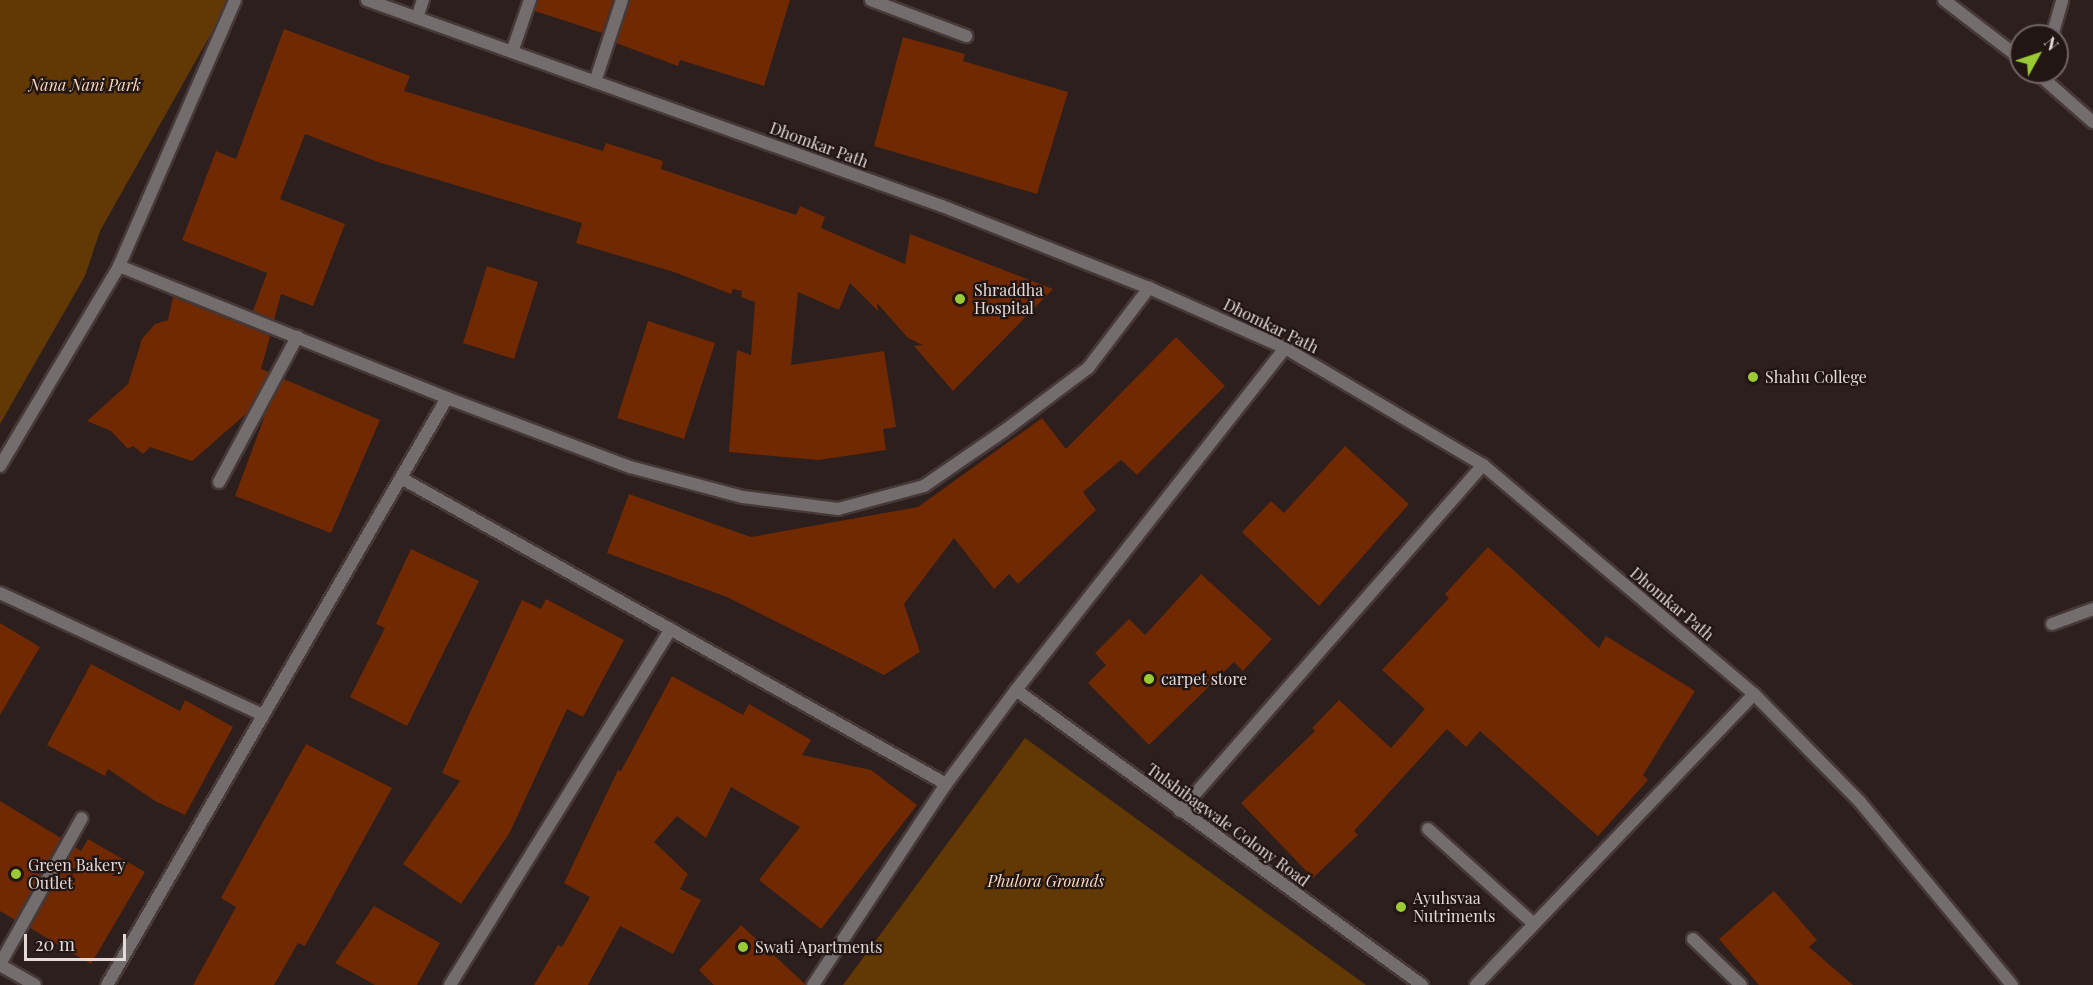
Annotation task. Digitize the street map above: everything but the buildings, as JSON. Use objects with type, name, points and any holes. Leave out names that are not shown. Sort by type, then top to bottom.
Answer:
[{"type":"street","points":[[0,466],[119,266],[235,0]]},
{"type":"street","name":"Dhomkar Path","points":[[367,0],[942,206],[1149,288],[1285,348],[1483,465],[1754,694],[1860,802],[2012,985]]},
{"type":"street","points":[[417,18],[423,0]]},
{"type":"street","points":[[512,52],[530,0]]},
{"type":"street","points":[[595,82],[622,0]]},
{"type":"street","points":[[871,0],[966,36]]},
{"type":"street","points":[[1944,0],[2009,50]]},
{"type":"street","points":[[2055,24],[2062,0]]},
{"type":"street","points":[[2051,84],[2093,123]]},
{"type":"street","points":[[119,266],[447,398],[630,468],[743,497],[838,509],[924,486],[1004,431],[1088,368],[1149,288]]},
{"type":"street","points":[[219,482],[297,337]]},
{"type":"street","points":[[813,985],[946,784],[1016,690],[1285,348]]},
{"type":"street","points":[[106,985],[447,398]]},
{"type":"street","points":[[1180,811],[1483,465]]},
{"type":"street","points":[[401,478],[946,784]]},
{"type":"street","points":[[0,593],[263,715]]},
{"type":"street","points":[[2052,624],[2093,609]]},
{"type":"street","points":[[450,985],[671,629]]},
{"type":"street","name":"Tulshibagwale Colony Road","points":[[1016,690],[1422,985]]},
{"type":"street","points":[[1476,985],[1754,694]]},
{"type":"street","points":[[35,985],[0,964],[82,818]]},
{"type":"street","points":[[1428,828],[1534,924]]},
{"type":"street","points":[[1693,939],[1741,985]]},
{"type":"green space","name":"Nana Nani Park","points":[[0,0],[230,0],[100,231],[85,276],[0,424]]},
{"type":"green space","name":"Phulora Grounds","points":[[1025,738],[1366,985],[843,985]]},
{"type":"place","name":"Shraddha Hospital","points":[[960,299]]},
{"type":"place","name":"Shahu College","points":[[1753,377]]},
{"type":"place","name":"carpet store","points":[[1149,679]]},
{"type":"place","name":"Green Bakery Outlet","points":[[16,874]]},
{"type":"place","name":"Ayuhsvaa Nutriments","points":[[1401,907]]},
{"type":"place","name":"Swati Apartments","points":[[743,947]]}]
